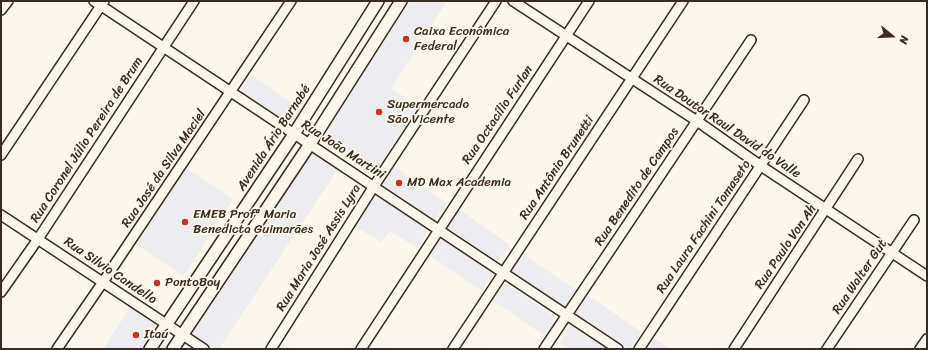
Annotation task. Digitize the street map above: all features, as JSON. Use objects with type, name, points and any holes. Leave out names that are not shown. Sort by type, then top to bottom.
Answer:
[{"type":"main road","name":"Avenida Ário Barnabé","points":[[150,349],[294,134],[378,1]]},
{"type":"main road","points":[[173,349],[310,144],[401,1]]},
{"type":"street","points":[[1,10],[8,1]]},
{"type":"street","name":"Rua Coronel Júlio Pereira de Brum","points":[[1,292],[38,239],[194,1]]},
{"type":"street","name":"Rua José da Silva Maciel","points":[[56,349],[103,282],[291,1]]},
{"type":"street","name":"Rua Maria José Assis Lyra","points":[[271,349],[374,186],[496,1]]},
{"type":"street","name":"Rua Doutor Raul David do Valle","points":[[513,1],[697,121],[761,166],[927,276]]},
{"type":"street","name":"Rua Octacílio Furlan","points":[[361,349],[438,229],[589,1]]},
{"type":"street","name":"Rua Antônio Brunetti","points":[[453,349],[683,1]]},
{"type":"street","points":[[1,155],[99,3]]},
{"type":"street","name":"Rua João Martini","points":[[99,3],[503,272],[566,316],[618,349]]},
{"type":"street","name":"Rua Benedito de Campos","points":[[544,349],[751,40]]},
{"type":"street","name":"Rua Laura Fachini Tomaseto","points":[[639,349],[804,100]]},
{"type":"street","name":"Rua Paulo Von Ah","points":[[734,349],[827,209],[858,159]]},
{"type":"street","name":"Rua Silvio Candello","points":[[1,215],[204,349]]},
{"type":"street","name":"Rua Walter Gut","points":[[827,349],[914,220]]},
{"type":"street","points":[[920,349],[927,339]]},
{"type":"shaded area","points":[[410,1],[447,1],[391,88],[418,106],[374,175],[321,139]]},
{"type":"shaded area","points":[[251,75],[304,111],[292,129],[239,93]]},
{"type":"shaded area","points":[[311,151],[338,169],[219,349],[215,349],[190,333]]},
{"type":"shaded area","points":[[394,166],[447,203],[435,220],[382,184]]},
{"type":"shaded area","name":"EMEB Profª Maria Benedicta Guimarães","points":[[186,168],[233,199],[184,276],[137,245]]},
{"type":"shaded area","points":[[377,193],[430,229],[417,248],[390,231],[381,242],[354,226]]},
{"type":"shaded area","points":[[457,208],[510,245],[498,262],[445,226]]},
{"type":"shaded area","points":[[441,237],[494,273],[482,291],[429,255]]},
{"type":"shaded area","points":[[523,254],[576,290],[564,308],[511,271]]},
{"type":"shaded area","points":[[505,283],[558,319],[546,337],[493,300]]},
{"type":"shaded area","points":[[588,295],[641,332],[630,349],[576,313]]},
{"type":"shaded area","points":[[131,306],[157,324],[140,349],[103,349]]},
{"type":"shaded area","points":[[571,325],[607,349],[569,349],[559,343]]},
{"type":"shaded area","points":[[654,338],[670,349],[647,349]]},
{"type":"place","name":"Caixa Econômica Federal","points":[[406,39]]},
{"type":"place","name":"Supermercado São Vicente","points":[[379,112]]},
{"type":"place","name":"MD Max Academia","points":[[399,183]]},
{"type":"place","name":"EMEB Profª Maria Benedicta Guimarães","points":[[185,222]]},
{"type":"place","name":"PontoBoy","points":[[157,283]]},
{"type":"place","name":"Itaú","points":[[136,335]]}]
